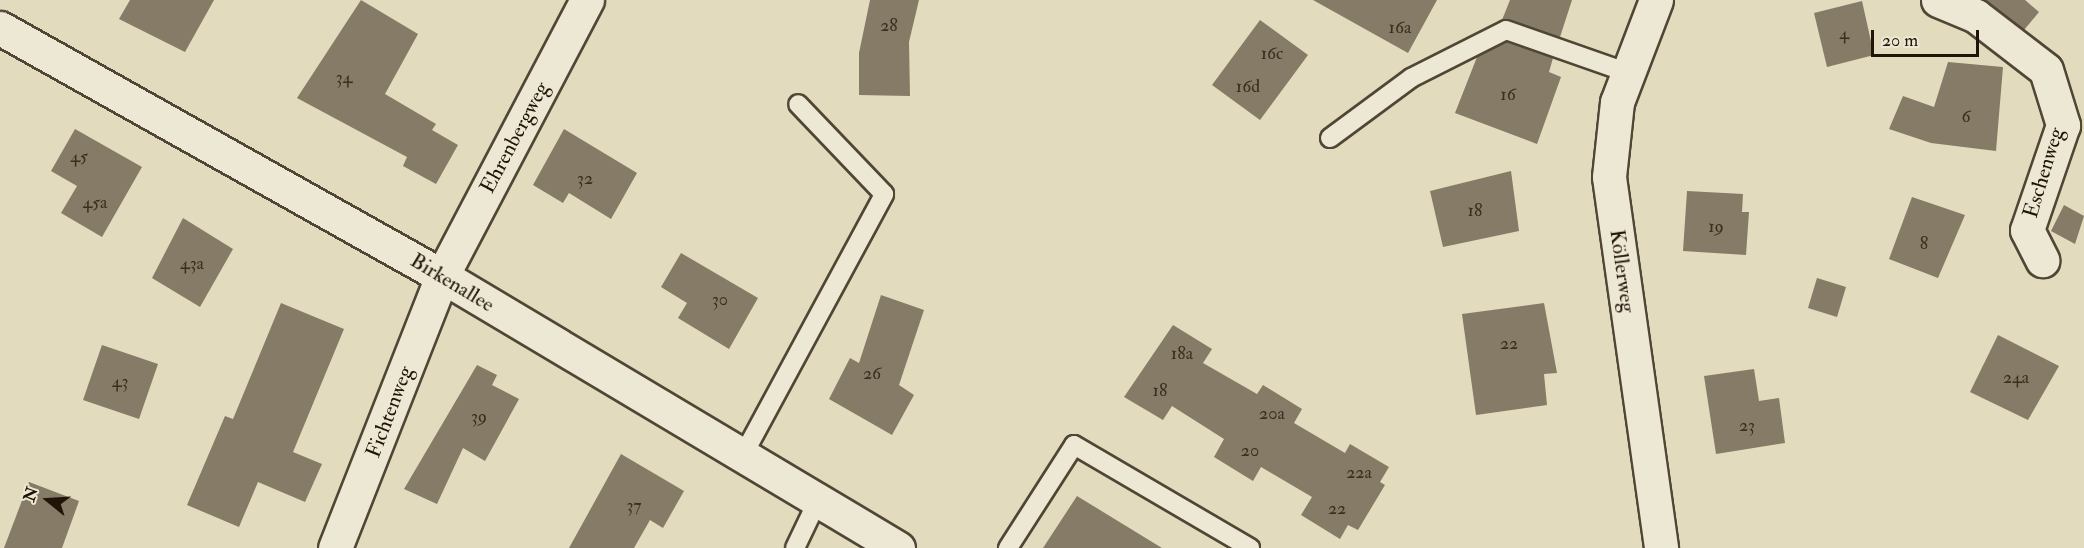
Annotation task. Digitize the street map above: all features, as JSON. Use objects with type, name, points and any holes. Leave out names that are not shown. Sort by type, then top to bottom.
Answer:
[{"type":"street","name":"Ehrenbergweg","points":[[442,276],[587,0]]},
{"type":"street","name":"Köllerweg","points":[[1656,0],[1617,102],[1609,177],[1661,548]]},
{"type":"street","name":"Eschenweg","points":[[1938,0],[1976,16],[2046,70],[2063,125],[2027,230],[2042,260]]},
{"type":"street","name":"Birkenallee","points":[[0,28],[442,276],[741,459],[898,548]]},
{"type":"street","name":"Fichtenweg","points":[[335,548],[442,276]]},
{"type":"lane","points":[[1330,138],[1411,78],[1506,30],[1629,73]]},
{"type":"lane","points":[[741,459],[885,194],[798,104]]},
{"type":"lane","points":[[1008,548],[1074,445],[1250,548]]},
{"type":"lane","points":[[795,548],[817,502]]},
{"type":"building","points":[[130,0],[214,0],[185,52],[119,19]]},
{"type":"building","points":[[361,0],[418,34],[385,94],[436,124],[432,130],[458,145],[436,184],[403,166],[407,157],[297,98]]},
{"type":"building","points":[[870,0],[919,0],[909,42],[910,96],[859,95],[859,53]]},
{"type":"building","points":[[1313,0],[1437,0],[1408,53]]},
{"type":"building","points":[[1510,0],[1572,0],[1560,37],[1502,20]]},
{"type":"building","points":[[1986,0],[2025,0],[2039,12],[2024,30]]},
{"type":"building","points":[[1862,1],[1874,55],[1827,67],[1814,13]]},
{"type":"building","points":[[1260,20],[1308,55],[1260,120],[1212,85]]},
{"type":"building","points":[[1507,42],[1553,58],[1549,72],[1561,77],[1537,144],[1455,113],[1477,57]]},
{"type":"building","points":[[1948,62],[2003,67],[1996,151],[1931,143],[1889,129],[1903,96],[1934,107]]},
{"type":"building","points":[[75,129],[142,167],[102,237],[61,213],[77,186],[51,171]]},
{"type":"building","points":[[564,129],[637,173],[611,219],[569,193],[563,203],[533,185]]},
{"type":"building","points":[[1511,171],[1519,231],[1443,247],[1430,191]]},
{"type":"building","points":[[1687,191],[1743,194],[1742,212],[1749,212],[1746,255],[1683,251]]},
{"type":"building","points":[[1912,197],[1965,215],[1938,278],[1889,259]]},
{"type":"building","points":[[2064,205],[2084,216],[2075,244],[2051,231]]},
{"type":"building","points":[[183,218],[233,249],[200,307],[152,278]]},
{"type":"building","points":[[681,253],[758,298],[729,349],[678,318],[687,303],[661,287]]},
{"type":"building","points":[[1817,278],[1846,287],[1837,317],[1808,308]]},
{"type":"building","points":[[881,295],[924,310],[899,385],[914,395],[892,435],[829,399],[850,358],[859,363]]},
{"type":"building","points":[[281,303],[344,329],[293,452],[322,464],[305,502],[258,482],[239,527],[187,505],[225,416],[233,419]]},
{"type":"building","points":[[1544,303],[1557,373],[1544,374],[1547,405],[1476,415],[1462,314]]},
{"type":"building","points":[[1173,325],[1212,349],[1203,363],[1257,394],[1263,385],[1302,409],[1294,423],[1345,453],[1350,444],[1389,467],[1380,482],[1385,485],[1358,530],[1348,525],[1340,539],[1301,515],[1312,497],[1261,467],[1253,481],[1214,457],[1224,439],[1172,406],[1163,420],[1124,397]]},
{"type":"building","points":[[1998,335],[2059,366],[2028,420],[1970,392]]},
{"type":"building","points":[[102,345],[158,364],[139,419],[83,400]]},
{"type":"building","points":[[477,365],[497,375],[492,385],[519,399],[485,461],[463,448],[437,504],[404,489]]},
{"type":"building","points":[[1754,369],[1759,401],[1779,398],[1785,443],[1716,454],[1704,376]]},
{"type":"building","points":[[621,454],[684,491],[663,528],[650,520],[634,548],[569,548]]},
{"type":"building","points":[[29,482],[79,501],[62,548],[4,548]]},
{"type":"building","points":[[1077,496],[1162,548],[1043,548]]}]
